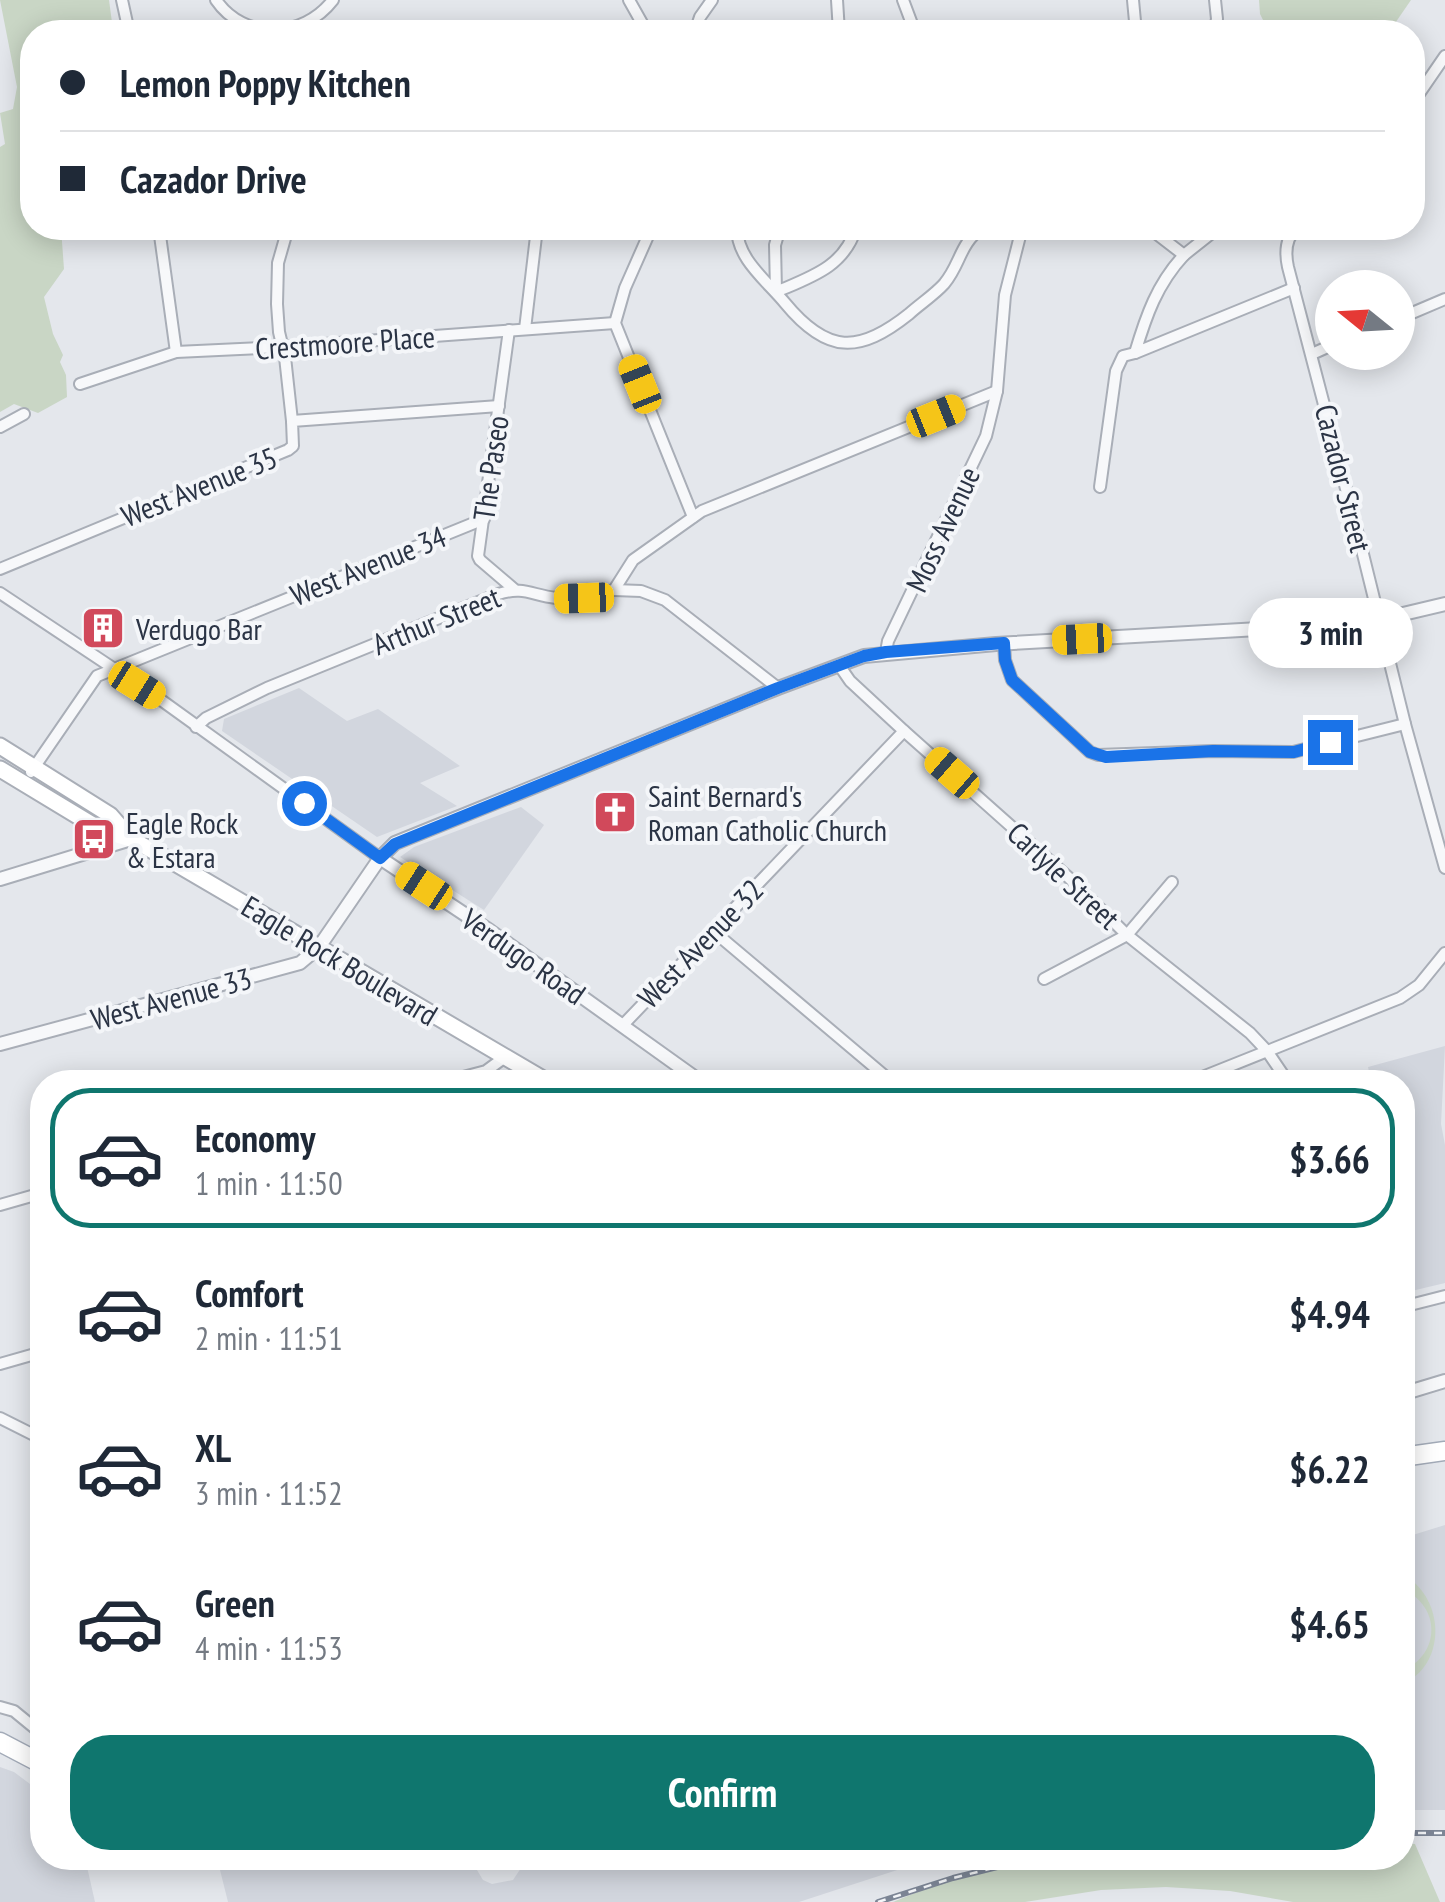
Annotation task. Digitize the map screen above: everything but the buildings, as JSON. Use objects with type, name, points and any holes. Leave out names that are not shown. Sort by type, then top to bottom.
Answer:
[{"type":"main road","name":"Eagle Rock Boulevard","points":[[0,746],[110,815],[131,839]]},
{"type":"main road","name":"Eagle Rock Boulevard","points":[[0,769],[101,830],[131,839],[527,1070]]},
{"type":"main road","points":[[1415,1456],[1445,1451]]},
{"type":"main road","points":[[0,1742],[30,1758]]},
{"type":"street","points":[[216,0],[234,20]]},
{"type":"street","points":[[312,20],[331,3]]},
{"type":"street","points":[[1425,85],[1445,56]]},
{"type":"street","points":[[161,240],[176,352]]},
{"type":"street","points":[[284,240],[277,280],[279,332],[292,421]]},
{"type":"street","points":[[525,329],[536,240]]},
{"type":"street","points":[[646,240],[625,288],[616,323],[693,518]]},
{"type":"street","points":[[739,240],[741,253],[806,327],[840,342],[864,341],[886,331],[937,291],[952,272],[967,240]]},
{"type":"street","points":[[776,292],[777,240]]},
{"type":"street","points":[[776,292],[834,265],[851,240]]},
{"type":"street","name":"Moss Avenue","points":[[886,652],[986,436],[996,391],[1006,296],[1019,240]]},
{"type":"street","points":[[1165,240],[1184,254]]},
{"type":"street","points":[[1135,353],[1155,294],[1184,254],[1202,240]]},
{"type":"street","name":"Cazador Street","points":[[1289,240],[1286,256],[1445,868]]},
{"type":"street","points":[[1100,487],[1116,371],[1123,356],[1294,288]]},
{"type":"street","points":[[1415,312],[1445,300]]},
{"type":"street","name":"Crestmoore Place","points":[[80,384],[176,352],[616,323]]},
{"type":"street","name":"The Paseo","points":[[509,330],[478,556],[514,589]]},
{"type":"street","points":[[614,590],[633,560],[702,511],[996,391]]},
{"type":"street","name":"West Avenue 35","points":[[0,568],[288,450],[294,440],[292,421],[499,406]]},
{"type":"street","points":[[0,428],[24,414]]},
{"type":"street","name":"West Avenue 34","points":[[23,784],[96,676],[484,518]]},
{"type":"street","name":"Arthur Street","points":[[196,726],[267,688],[514,589],[558,598],[584,598],[614,590]]},
{"type":"street","points":[[614,590],[640,591],[664,600],[778,688]]},
{"type":"street","name":"Verdugo Road","points":[[0,592],[161,700],[380,858],[490,930],[683,1070]]},
{"type":"street","name":"West Avenue 33","points":[[0,1044],[300,964],[319,947],[380,858],[395,844],[864,656],[1004,643],[1379,621],[1445,604]]},
{"type":"street","points":[[1004,643],[1012,680],[1090,752],[1106,757],[1213,751],[1294,752],[1405,724]]},
{"type":"street","name":"Carlyle Street","points":[[839,665],[904,731],[1068,876],[1127,935],[1237,1022],[1280,1070]]},
{"type":"street","name":"West Avenue 32","points":[[622,1026],[904,731]]},
{"type":"street","points":[[0,879],[131,839]]},
{"type":"street","points":[[1044,979],[1127,935],[1172,882]]},
{"type":"street","points":[[712,930],[878,1070]]},
{"type":"street","points":[[1221,1070],[1400,998],[1430,974],[1445,953]]},
{"type":"street","points":[[487,1070],[505,1057]]},
{"type":"street","points":[[0,1205],[30,1196]]},
{"type":"street","points":[[1415,1304],[1445,1296]]},
{"type":"street","points":[[0,1364],[30,1355]]},
{"type":"street","points":[[1415,1390],[1445,1381]]},
{"type":"street","points":[[0,1418],[30,1433]]},
{"type":"street","points":[[3,1707],[30,1726]]},
{"type":"shaded area","points":[[299,688],[347,721],[378,709],[460,766],[420,783],[457,806],[377,837],[222,731],[224,719]]},
{"type":"shaded area","points":[[521,807],[544,825],[484,910],[400,857],[414,847]]},
{"type":"shaded area","points":[[1445,1046],[1441,1124],[1445,1145],[1445,1283],[1415,1290],[1415,1070],[1368,1067]]},
{"type":"shaded area","points":[[1445,1525],[1445,1810],[1415,1810],[1415,1534]]},
{"type":"shaded area","points":[[0,1767],[30,1784],[30,1870],[88,1870],[95,1902],[0,1902]]},
{"type":"shaded area","points":[[220,1870],[477,1870],[483,1880],[492,1884],[513,1880],[520,1870],[897,1870],[799,1902],[228,1902]]},
{"type":"green space","points":[[0,0],[109,0],[112,20],[20,20],[20,240],[62,240],[64,269],[44,297],[63,355],[60,362],[66,375],[67,397],[38,413],[14,404],[0,412],[0,147],[5,144],[0,113],[13,109],[17,87]]},
{"type":"green space","points":[[1259,0],[1411,0],[1397,20],[1263,20]]},
{"type":"green space","points":[[1415,1584],[1430,1604],[1435,1634],[1427,1663],[1415,1676],[1415,1663],[1430,1642],[1430,1618],[1415,1597]]},
{"type":"green space","points":[[1415,1844],[1440,1902],[1293,1902],[1230,1891],[1166,1887],[1101,1890],[1025,1902],[893,1902],[932,1886],[995,1870],[1415,1870]]},
{"type":"railway","points":[[1415,1833],[1445,1833]]},
{"type":"railway","points":[[878,1902],[985,1870]]},
{"type":"place","name":"Verdugo Bar","points":[[103,628]]},
{"type":"place","name":"Saint Bernard's Roman Catholic Church","points":[[615,812]]},
{"type":"place","name":"Eagle Rock & Estara","points":[[94,839]]},
{"type":"route","points":[[304,803],[380,858],[395,844],[864,656],[1004,643],[1012,680],[1098,755],[1294,752],[1330,742]]}]
